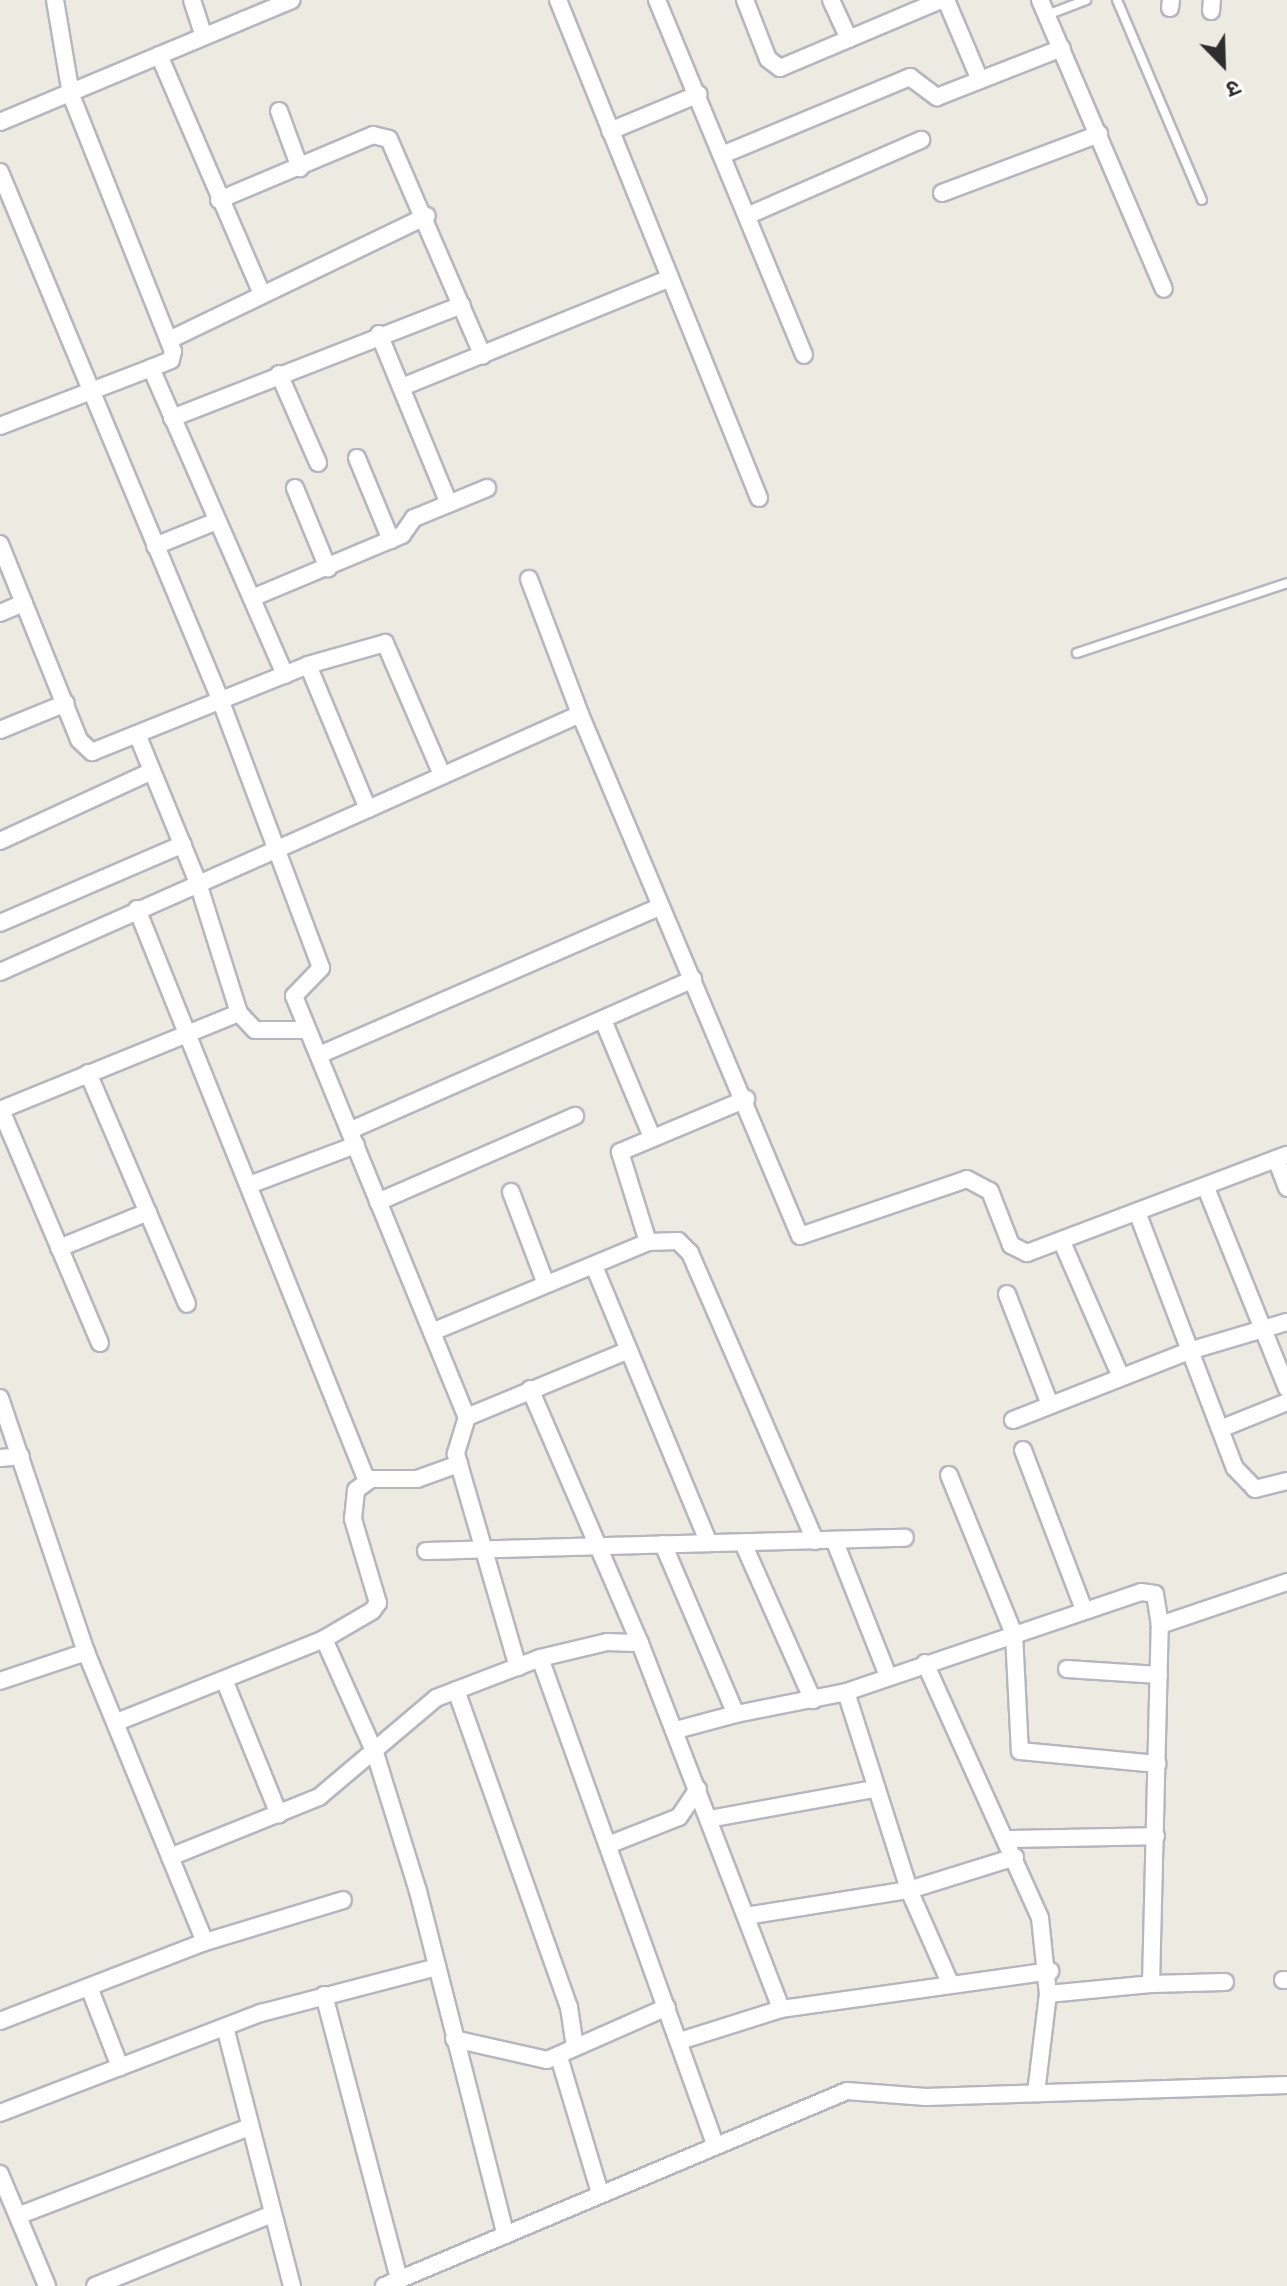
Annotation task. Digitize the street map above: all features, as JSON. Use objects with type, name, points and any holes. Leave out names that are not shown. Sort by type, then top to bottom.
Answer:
[{"type":"street","points":[[0,426],[173,357],[169,340],[71,95],[55,0]]},
{"type":"street","points":[[192,0],[204,36]]},
{"type":"street","points":[[0,122],[71,95],[292,0]]},
{"type":"street","points":[[558,0],[759,498]]},
{"type":"street","points":[[657,0],[699,94],[804,355]]},
{"type":"street","points":[[745,0],[775,67],[944,0],[980,80]]},
{"type":"street","points":[[831,0],[849,39]]},
{"type":"street","points":[[1043,8],[1164,289]]},
{"type":"street","points":[[722,155],[910,77],[937,97],[1062,48]]},
{"type":"street","points":[[159,55],[261,292]]},
{"type":"street","points":[[610,131],[699,94]]},
{"type":"street","points":[[279,111],[300,168]]},
{"type":"street","points":[[942,193],[1099,134]]},
{"type":"street","points":[[219,200],[373,135],[389,139],[427,216],[483,356]]},
{"type":"street","points":[[749,215],[921,140]]},
{"type":"street","points":[[0,172],[220,699],[279,849],[321,968],[294,993],[304,1030],[319,1055],[354,1138],[467,1417],[469,1429],[456,1451],[487,1548],[518,1667]]},
{"type":"street","points":[[169,340],[261,292],[427,216]]},
{"type":"street","points":[[402,387],[670,278]]},
{"type":"street","points":[[172,418],[379,334],[462,305]]},
{"type":"street","points":[[379,334],[448,501]]},
{"type":"street","points":[[151,368],[285,675]]},
{"type":"street","points":[[279,374],[318,463]]},
{"type":"street","points":[[357,458],[391,540]]},
{"type":"street","points":[[295,488],[328,568]]},
{"type":"street","points":[[252,598],[391,540],[448,501],[487,488]]},
{"type":"street","points":[[155,546],[217,521]]},
{"type":"street","points":[[0,544],[86,750],[137,734],[308,665],[385,643],[442,775]]},
{"type":"street","points":[[529,579],[580,714],[660,907],[746,1099],[800,1236],[967,1179],[990,1191],[1015,1251],[1062,1242],[1139,1217],[1281,1157],[1287,1188]]},
{"type":"street","points":[[0,613],[24,603]]},
{"type":"street","points":[[308,665],[368,809]]},
{"type":"street","points":[[0,730],[66,703]]},
{"type":"street","points":[[0,972],[580,714]]},
{"type":"street","points":[[137,734],[198,883],[239,1013],[255,1030],[304,1030]]},
{"type":"street","points":[[0,841],[152,771]]},
{"type":"street","points":[[0,923],[183,844]]},
{"type":"street","points":[[319,1055],[660,907]]},
{"type":"street","points":[[137,909],[187,1035],[252,1184],[367,1481]]},
{"type":"street","points":[[252,1184],[693,979]]},
{"type":"street","points":[[100,1343],[0,1110],[239,1013]]},
{"type":"street","points":[[603,1020],[652,1137]]},
{"type":"street","points":[[88,1073],[187,1304]]},
{"type":"street","points":[[648,1242],[618,1157],[652,1137],[746,1099]]},
{"type":"street","points":[[378,1202],[575,1116]]},
{"type":"street","points":[[1206,1188],[1287,1388]]},
{"type":"street","points":[[511,1192],[546,1284]]},
{"type":"street","points":[[59,1248],[148,1212]]},
{"type":"street","points":[[1139,1217],[1220,1429],[1247,1486],[1287,1481]]},
{"type":"street","points":[[432,1332],[648,1242],[678,1241],[690,1253],[815,1541]]},
{"type":"street","points":[[1062,1242],[1121,1377]]},
{"type":"street","points":[[594,1266],[709,1543]]},
{"type":"street","points":[[1007,1294],[1050,1405]]},
{"type":"street","points":[[1013,1420],[1189,1351],[1287,1322]]},
{"type":"street","points":[[467,1417],[629,1350]]},
{"type":"street","points":[[530,1389],[600,1544],[676,1730],[781,2009]]},
{"type":"street","points":[[0,1398],[86,1652],[205,1942]]},
{"type":"street","points":[[1220,1429],[1287,1402]]},
{"type":"street","points":[[1023,1450],[1084,1610]]},
{"type":"street","points":[[0,1458],[21,1456]]},
{"type":"street","points":[[367,1481],[417,1479],[459,1464]]},
{"type":"street","points":[[949,1475],[1014,1634],[1024,1754],[1157,1764]]},
{"type":"street","points":[[117,1722],[225,1682],[324,1639],[378,1603],[351,1505],[367,1481]]},
{"type":"street","points":[[426,1551],[905,1538]]},
{"type":"street","points":[[835,1542],[888,1676]]},
{"type":"street","points":[[743,1543],[813,1700]]},
{"type":"street","points":[[663,1544],[736,1714]]},
{"type":"street","points":[[1160,1625],[1287,1582]]},
{"type":"street","points":[[676,1730],[736,1714],[846,1692],[1084,1610],[1152,1592],[1160,1625],[1151,1984]]},
{"type":"street","points":[[324,1639],[375,1753],[437,1967],[506,2235]]},
{"type":"street","points":[[170,1857],[319,1797],[375,1753],[407,1718],[456,1690],[540,1658],[607,1642],[640,1643]]},
{"type":"street","points":[[0,1681],[86,1652]]},
{"type":"street","points":[[540,1658],[715,2144]]},
{"type":"street","points":[[925,1663],[1040,1918],[1050,1971],[1036,2093]]},
{"type":"street","points":[[1067,1669],[1159,1675]]},
{"type":"street","points":[[225,1682],[279,1814]]},
{"type":"street","points":[[456,1690],[569,2007],[575,2047]]},
{"type":"street","points":[[846,1692],[874,1789],[909,1890],[950,1983]]},
{"type":"street","points":[[608,1845],[679,1817],[698,1789]]},
{"type":"street","points":[[709,1819],[874,1789]]},
{"type":"street","points":[[1006,1839],[1156,1836]]},
{"type":"street","points":[[746,1916],[909,1890],[1015,1857]]},
{"type":"street","points":[[0,2021],[205,1942],[343,1900]]},
{"type":"street","points":[[0,2113],[225,2027],[324,1995],[437,1967]]},
{"type":"street","points":[[680,2041],[781,2009],[1050,1971]]},
{"type":"street","points":[[1048,1994],[1151,1984],[1225,1982]]},
{"type":"street","points":[[89,1987],[120,2067]]},
{"type":"street","points":[[324,1995],[391,2282],[715,2144],[862,2088],[926,2097],[1287,2085]]},
{"type":"street","points":[[454,2039],[534,2061],[559,2057],[667,2007]]},
{"type":"street","points":[[225,2027],[270,2215],[292,2286]]},
{"type":"street","points":[[559,2057],[600,2193]]},
{"type":"street","points":[[20,2215],[249,2127]]},
{"type":"street","points":[[0,2174],[20,2215],[47,2286]]},
{"type":"street","points":[[95,2286],[270,2215]]},
{"type":"lane","points":[[1043,8],[1086,0]]},
{"type":"lane","points":[[1117,0],[1202,200]]},
{"type":"lane","points":[[1077,653],[1287,583]]}]
